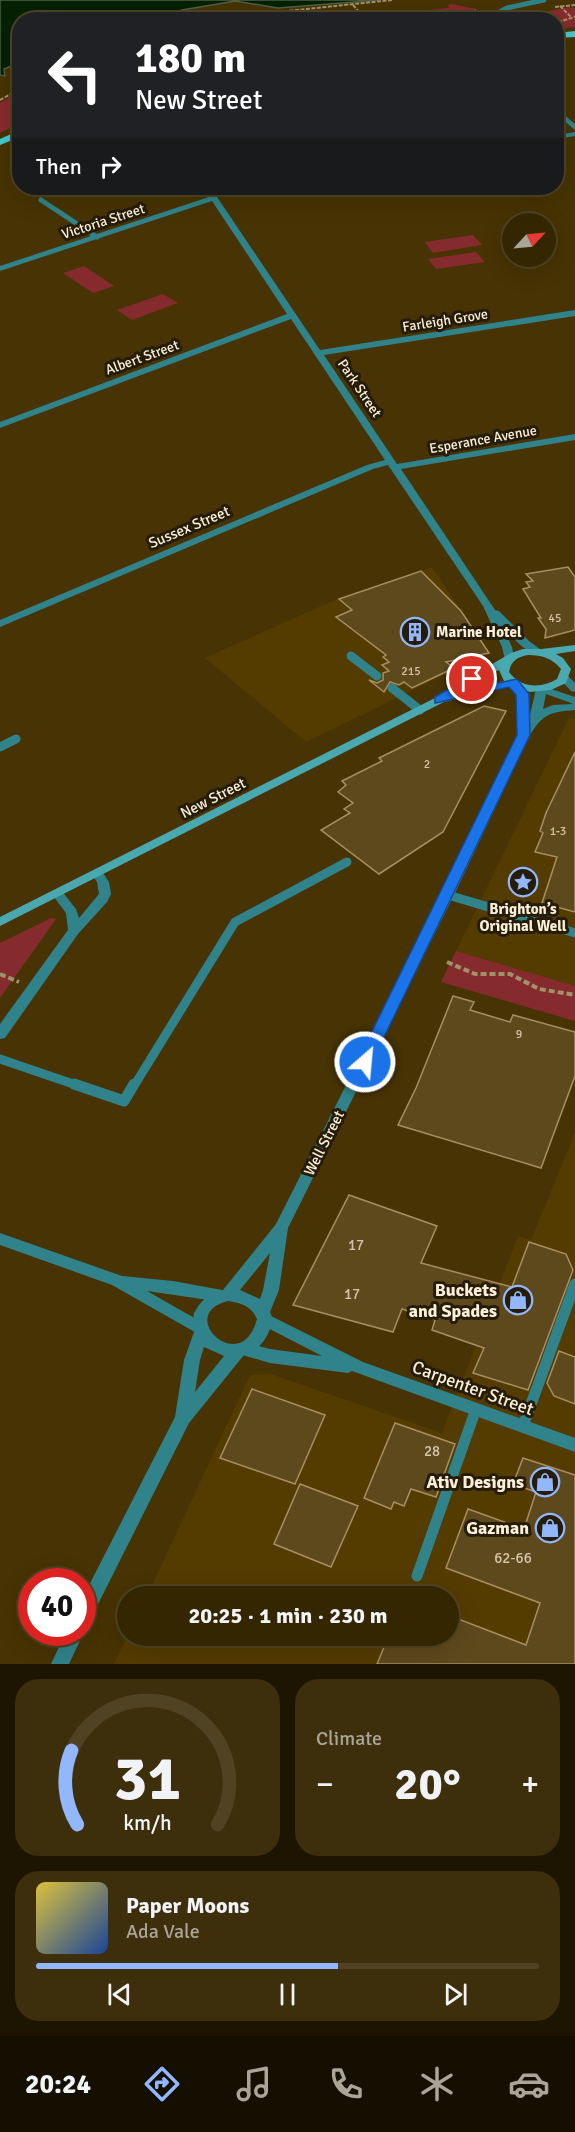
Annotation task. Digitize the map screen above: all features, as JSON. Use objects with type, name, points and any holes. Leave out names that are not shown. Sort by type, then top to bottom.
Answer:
[{"type":"main road","points":[[541,652],[575,648]]},
{"type":"main road","name":"New Street","points":[[0,922],[420,710],[522,652],[541,652]]},
{"type":"main road","points":[[508,660],[504,672],[514,683],[543,689],[555,686],[568,672],[558,659],[541,652]]},
{"type":"main road","name":"New Street","points":[[439,700],[514,683]]},
{"type":"street","points":[[564,118],[575,128]]},
{"type":"street","name":"Park Street","points":[[211,195],[488,606],[507,647],[508,660]]},
{"type":"street","name":"Victoria Street","points":[[0,269],[213,198]]},
{"type":"street","name":"Farleigh Grove","points":[[318,353],[575,313]]},
{"type":"street","name":"Albert Street","points":[[0,425],[293,315]]},
{"type":"street","name":"Esperance Avenue","points":[[393,464],[575,437]]},
{"type":"street","name":"Sussex Street","points":[[0,624],[370,467],[393,464]]},
{"type":"street","name":"Park Street","points":[[488,606],[525,643],[541,652]]},
{"type":"street","points":[[568,672],[575,689]]},
{"type":"street","name":"Well Street","points":[[514,683],[523,698],[524,735]]},
{"type":"street","points":[[543,689],[575,701]]},
{"type":"street","name":"Well Street","points":[[225,1296],[281,1228],[448,895],[524,735],[536,717],[543,689]]},
{"type":"street","points":[[536,717],[556,707],[575,707]]},
{"type":"street","points":[[0,1034],[74,932],[105,894],[104,882],[98,873]]},
{"type":"street","points":[[57,893],[72,912],[74,932]]},
{"type":"street","name":"Well Street","points":[[263,1315],[271,1290],[281,1228]]},
{"type":"street","points":[[0,1239],[117,1281],[201,1331],[206,1340],[220,1349],[242,1349]]},
{"type":"street","points":[[96,1590],[183,1418],[242,1349],[261,1336],[263,1315],[249,1298],[117,1281]]},
{"type":"street","points":[[183,1418],[192,1360],[201,1331],[200,1320],[207,1305],[225,1296]]},
{"type":"street","name":"Carpenter Street","points":[[263,1315],[358,1367],[575,1445]]},
{"type":"street","name":"Carpenter Street","points":[[242,1349],[270,1356],[358,1367]]},
{"type":"street","points":[[60,1664],[68,1646]]},
{"type":"lane","points":[[500,12],[507,8],[544,0]]},
{"type":"lane","points":[[41,200],[97,237]]},
{"type":"lane","points":[[351,656],[377,676]]},
{"type":"lane","points":[[392,688],[420,710]]},
{"type":"lane","points":[[0,747],[16,739]]},
{"type":"lane","points":[[0,1059],[123,1101],[236,922],[346,862]]},
{"type":"lane","points":[[448,895],[575,933]]},
{"type":"lane","points":[[523,1426],[575,1284]]},
{"type":"lane","points":[[417,1576],[476,1409]]},
{"type":"path","points":[[283,12],[392,0]]},
{"type":"path","points":[[555,1],[572,18]]},
{"type":"path","points":[[353,4],[360,12]]},
{"type":"path","points":[[447,962],[475,974],[510,974],[539,989],[575,995]]},
{"type":"shaded area","points":[[0,0],[379,0],[278,8],[235,1],[177,12],[12,12],[12,66],[4,69],[5,76],[0,75]]},
{"type":"shaded area","points":[[448,5],[476,9],[469,12],[409,12],[449,8]]},
{"type":"shaded area","points":[[575,8],[575,27],[564,28],[564,12],[543,12]]},
{"type":"shaded area","points":[[12,95],[12,127],[0,133],[0,103]]},
{"type":"shaded area","points":[[473,235],[482,245],[433,253],[425,242]]},
{"type":"shaded area","points":[[476,252],[485,262],[436,269],[428,259]]},
{"type":"shaded area","points":[[84,266],[114,286],[93,293],[63,273]]},
{"type":"shaded area","points":[[163,294],[178,303],[132,320],[117,310]]},
{"type":"shaded area","points":[[432,567],[490,653],[306,742],[205,658],[339,598]]},
{"type":"shaded area","points":[[569,718],[575,719],[575,1021],[441,982]]},
{"type":"shaded area","points":[[51,918],[56,919],[0,998],[0,943]]},
{"type":"shaded area","points":[[456,951],[575,986],[575,1021],[441,982]]},
{"type":"shaded area","points":[[575,1132],[575,1664],[114,1664],[123,1646],[459,1646],[459,1586],[152,1586],[250,1375],[271,1374],[442,1433],[518,1236],[531,1240]]},
{"type":"building","points":[[568,567],[575,577],[575,630],[545,638],[546,629],[523,589],[530,587],[526,582],[533,581],[526,574]]},
{"type":"building","name":"Marine Hotel","points":[[421,571],[461,611],[489,653],[446,662],[454,668],[412,688],[404,682],[399,685],[390,682],[384,692],[369,680],[377,683],[383,680],[383,673],[389,671],[382,665],[389,662],[383,657],[386,655],[336,617],[352,610],[339,599]]},
{"type":"building","points":[[484,706],[506,711],[443,832],[379,874],[321,830],[350,813],[344,809],[353,803],[338,792],[346,785],[342,781],[382,761],[379,758]]},
{"type":"building","points":[[575,752],[575,912],[542,903],[557,857],[535,852],[543,833],[540,831],[546,813]]},
{"type":"building","points":[[453,996],[474,1002],[470,1010],[510,1022],[513,1015],[575,1032],[575,1076],[541,1168],[398,1125],[416,1088]]},
{"type":"building","points":[[349,1195],[437,1226],[421,1263],[512,1287],[529,1242],[566,1254],[573,1270],[528,1390],[473,1373],[484,1348],[432,1330],[435,1320],[402,1309],[393,1332],[293,1305]]},
{"type":"building","points":[[559,1351],[575,1357],[575,1404],[554,1396],[547,1383]]},
{"type":"building","points":[[252,1389],[325,1415],[295,1484],[220,1458]]},
{"type":"building","points":[[395,1423],[455,1444],[436,1497],[411,1489],[404,1506],[394,1502],[391,1509],[364,1498]]},
{"type":"building","points":[[523,1458],[575,1475],[575,1664],[377,1664],[384,1646],[459,1646],[459,1619],[526,1645],[540,1603],[446,1568],[468,1509],[524,1529],[536,1492],[513,1484]]},
{"type":"building","points":[[300,1484],[358,1506],[331,1567],[274,1544]]},
{"type":"place","name":"Marine Hotel","points":[[415,632]]},
{"type":"place","name":"Brighton’s Original Well","points":[[523,882]]},
{"type":"place","name":"Buckets and Spades","points":[[518,1300]]},
{"type":"place","name":"Ativ Designs","points":[[545,1482]]},
{"type":"place","name":"Gazman","points":[[550,1528]]},
{"type":"route","points":[[365,1062],[524,735],[523,694],[512,682],[439,700],[472,679]]}]
